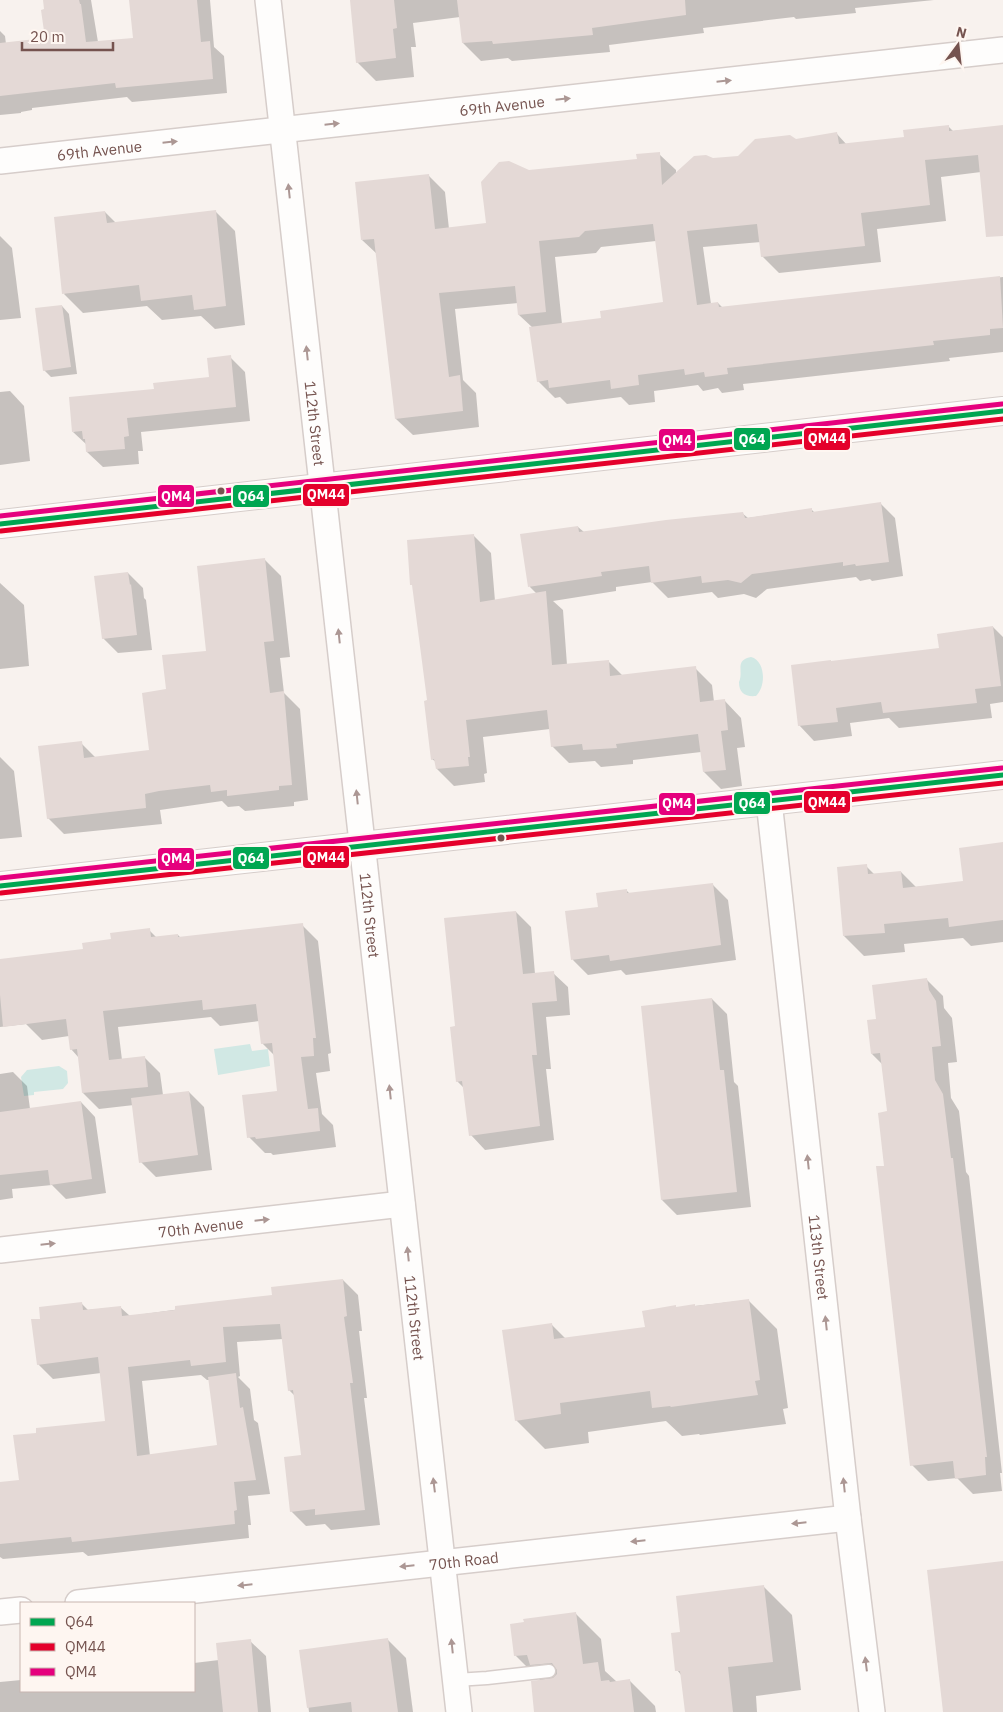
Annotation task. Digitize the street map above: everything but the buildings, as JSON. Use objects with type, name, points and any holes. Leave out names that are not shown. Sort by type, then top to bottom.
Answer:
[{"type":"street","name":"112th Street","points":[[268,0],[459,1712]]},
{"type":"street","name":"69th Avenue","points":[[0,161],[1003,50]]},
{"type":"street","points":[[0,524],[1003,412]]},
{"type":"street","points":[[0,886],[1003,775]]},
{"type":"street","name":"113th Street","points":[[769,801],[848,1518],[872,1712]]},
{"type":"street","name":"70th Avenue","points":[[0,1250],[402,1204]]},
{"type":"street","name":"70th Road","points":[[87,1602],[848,1518]]},
{"type":"street","points":[[0,1612],[20,1610]]},
{"type":"lane","points":[[456,1680],[549,1670]]},
{"type":"water","points":[[751,657],[760,664],[763,675],[762,687],[756,696],[743,694],[739,686],[741,664]]},
{"type":"water","points":[[250,1044],[252,1051],[268,1049],[270,1066],[218,1075],[214,1049]]},
{"type":"water","points":[[59,1066],[67,1071],[68,1083],[63,1089],[34,1092],[34,1095],[24,1096],[21,1077],[27,1070]]},
{"type":"transit line","name":"QM4","points":[[0,516],[1002,404]]},
{"type":"transit line","name":"Q64","points":[[0,524],[1003,411]]},
{"type":"transit line","name":"QM44","points":[[1,531],[1003,419]]},
{"type":"transit line","name":"QM4","points":[[0,878],[1002,768]]},
{"type":"transit line","name":"Q64","points":[[0,886],[1003,775]]},
{"type":"transit line","name":"QM44","points":[[1,893],[1003,783]]}]
